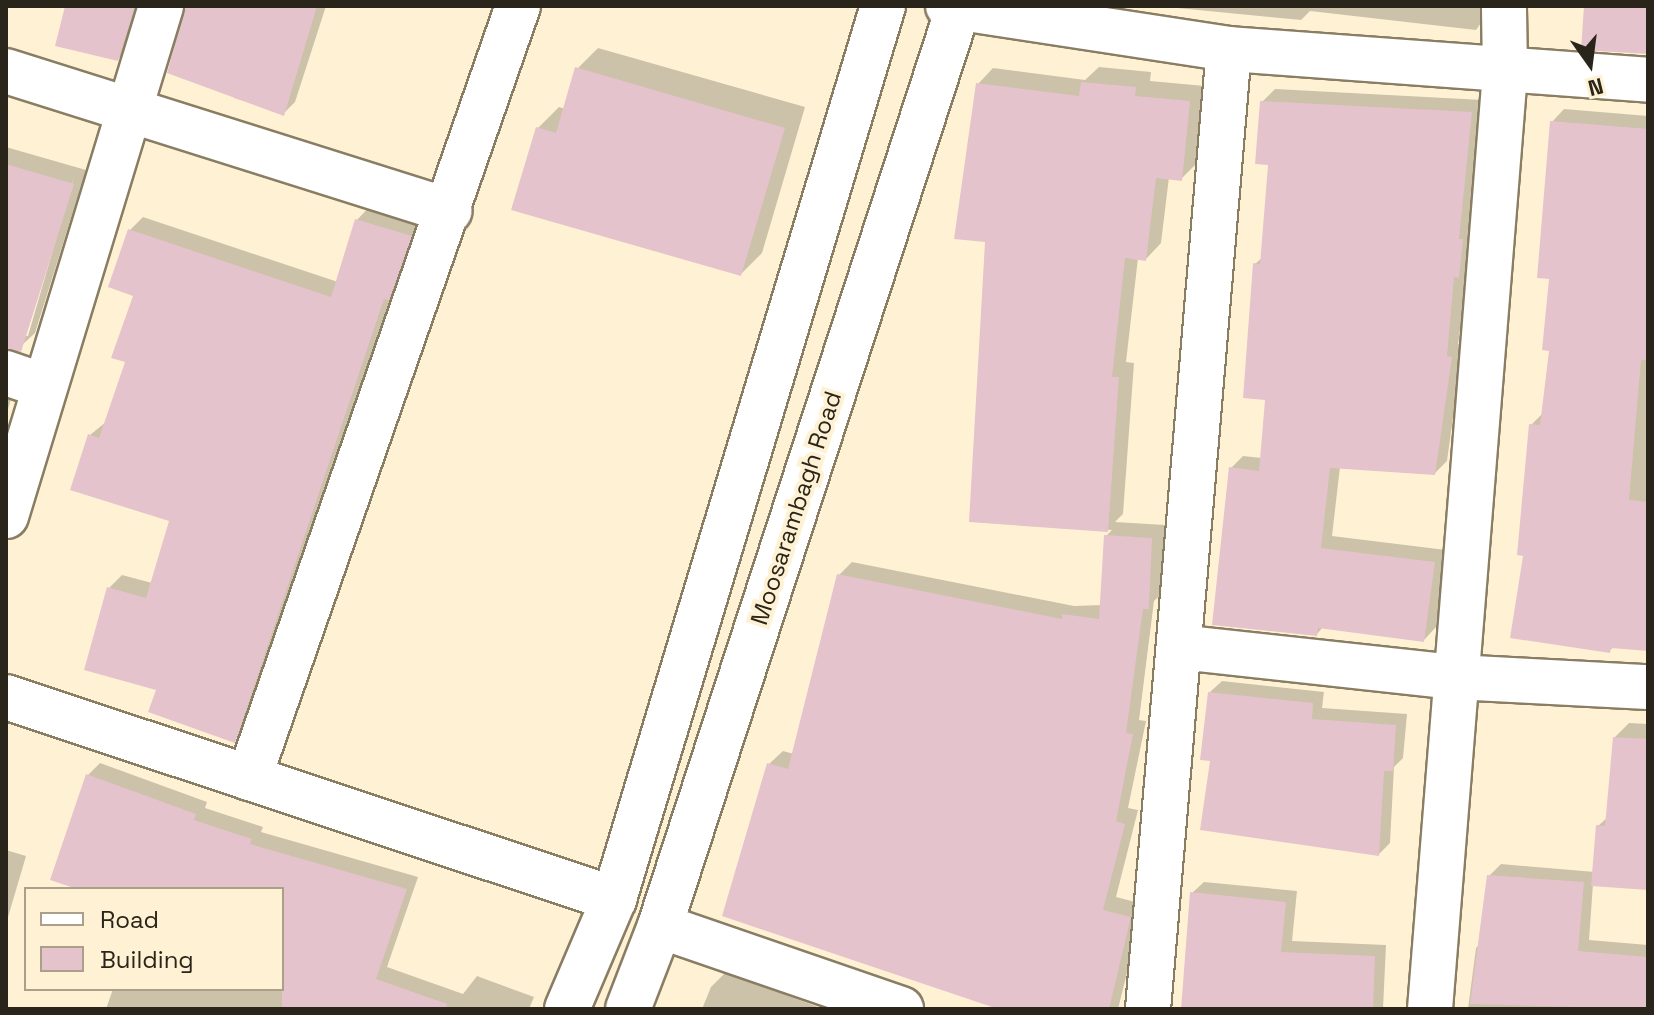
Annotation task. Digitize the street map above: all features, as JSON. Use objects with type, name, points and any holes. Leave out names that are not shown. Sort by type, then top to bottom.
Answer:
[{"type":"street","points":[[6,516],[25,380],[127,112],[161,6]]},
{"type":"street","points":[[249,778],[518,6]]},
{"type":"street","points":[[567,1009],[614,899],[883,6]]},
{"type":"street","points":[[1430,1009],[1505,72],[1504,6]]},
{"type":"street","points":[[955,7],[1229,49],[1505,72],[1648,80]]},
{"type":"street","name":"Moosarambagh Road","points":[[628,1009],[660,926],[955,7]]},
{"type":"street","points":[[1148,1009],[1229,49]]},
{"type":"street","points":[[6,71],[127,112],[449,211]]},
{"type":"street","points":[[1179,647],[1455,677],[1648,687]]},
{"type":"street","points":[[6,697],[614,899]]},
{"type":"street","points":[[660,926],[901,1009]]},
{"type":"building","points":[[65,6],[135,6],[118,61],[55,46]]},
{"type":"building","points":[[185,6],[317,6],[284,116],[167,73]]},
{"type":"building","points":[[1584,6],[1648,6],[1648,54],[1581,50]]},
{"type":"building","points":[[575,67],[785,128],[741,276],[511,210],[536,127],[556,133]]},
{"type":"building","points":[[1081,82],[1136,87],[1135,96],[1190,101],[1182,181],[1156,178],[1146,261],[1125,258],[1112,377],[1119,377],[1108,532],[969,522],[985,242],[954,239],[976,83],[1079,96]]},
{"type":"building","points":[[1260,101],[1472,112],[1459,239],[1463,239],[1459,278],[1454,277],[1447,356],[1452,357],[1435,475],[1330,468],[1321,548],[1435,562],[1424,642],[1318,628],[1317,636],[1212,625],[1229,467],[1259,471],[1265,400],[1243,398],[1253,263],[1260,264],[1268,165],[1255,164]]},
{"type":"building","points":[[1550,121],[1648,129],[1648,360],[1641,360],[1629,500],[1648,502],[1648,651],[1611,648],[1610,653],[1510,638],[1523,556],[1517,555],[1529,424],[1540,425],[1549,351],[1542,350],[1549,279],[1537,278]]},
{"type":"building","points":[[6,164],[74,184],[21,352],[6,349]]},
{"type":"building","points":[[355,219],[412,236],[389,300],[384,299],[235,743],[148,712],[156,690],[84,670],[107,587],[146,598],[169,521],[70,490],[88,434],[99,438],[125,362],[111,358],[133,296],[108,287],[128,229],[331,297]]},
{"type":"building","points":[[1104,535],[1152,538],[1149,609],[1143,609],[1126,733],[1133,734],[1116,821],[1125,824],[1103,910],[1131,917],[1109,1009],[998,1009],[722,916],[767,763],[788,769],[837,574],[1062,619],[1062,614],[1099,619]]},
{"type":"building","points":[[1208,692],[1313,703],[1312,719],[1396,725],[1393,771],[1384,771],[1379,856],[1200,830],[1210,761],[1200,760]]},
{"type":"building","points":[[1613,737],[1648,739],[1648,890],[1591,886],[1596,825],[1605,826]]},
{"type":"building","points":[[86,774],[196,814],[194,820],[252,839],[250,844],[407,889],[376,979],[447,1004],[446,1009],[282,1009],[284,887],[71,887],[50,880]]},
{"type":"building","points":[[1487,875],[1584,882],[1578,951],[1648,957],[1648,1009],[1470,1004]]},
{"type":"building","points":[[1190,892],[1286,902],[1281,952],[1375,956],[1373,1009],[1181,1009]]}]
